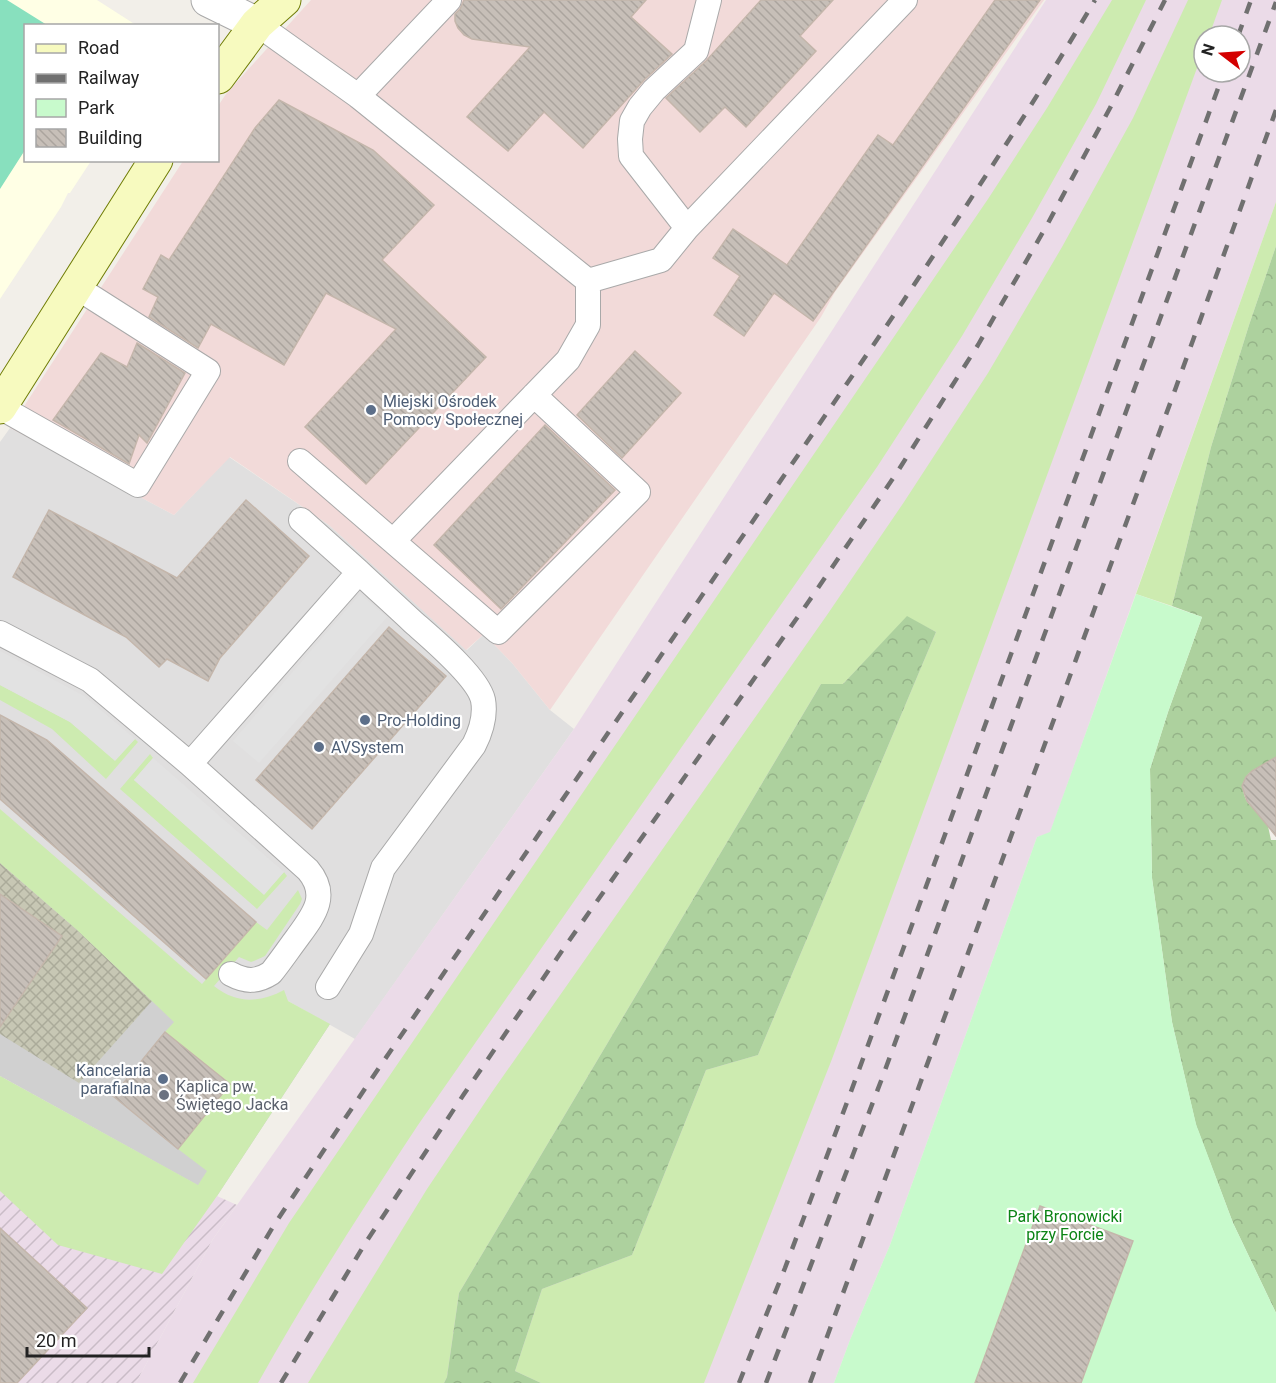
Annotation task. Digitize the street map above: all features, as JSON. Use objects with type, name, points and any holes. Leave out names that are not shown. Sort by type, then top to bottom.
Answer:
[{"type":"street","points":[[208,0],[258,24]]},
{"type":"street","points":[[219,76],[258,24],[284,0]]},
{"type":"street","points":[[0,407],[155,162]]},
{"type":"lane","points":[[358,96],[449,0]]},
{"type":"lane","points":[[687,228],[632,156],[630,139],[632,122],[640,107],[654,90],[696,51],[709,0]]},
{"type":"lane","points":[[588,281],[662,260],[687,228],[905,0]]},
{"type":"lane","points":[[258,24],[358,96],[588,281]]},
{"type":"lane","points":[[393,541],[568,360],[588,325],[588,281]]},
{"type":"lane","points":[[0,407],[138,485],[208,370],[76,287]]},
{"type":"lane","points":[[300,461],[498,632],[638,492],[534,396]]},
{"type":"lane","points":[[301,520],[452,657],[478,688],[483,701],[481,732],[474,745],[383,868],[361,934],[328,987]]},
{"type":"lane","points":[[190,764],[359,572]]},
{"type":"lane","points":[[0,633],[90,680],[190,764],[316,879],[319,898],[314,915],[271,973],[262,979],[254,980],[245,980],[231,974]]},
{"type":"shaded area","points":[[0,0],[97,0],[134,24],[24,24],[24,162],[90,162],[0,299]]},
{"type":"shaded area","points":[[311,0],[1044,0],[835,292],[821,317],[550,710],[512,663],[484,634],[466,650],[329,525],[230,457],[174,515],[10,428],[182,162],[219,162],[219,104]]},
{"type":"shaded area","points":[[1046,0],[1276,0],[1276,202],[1050,833],[1037,837],[890,1245],[834,1383],[136,1383],[213,1239],[574,729]]},
{"type":"shaded area","points":[[10,428],[174,515],[229,457],[329,525],[467,650],[484,634],[512,663],[550,710],[574,729],[355,1039],[288,1001],[244,1065],[0,848],[0,442]]},
{"type":"shaded area","points":[[360,594],[387,617],[259,763],[233,741]]},
{"type":"shaded area","points":[[0,651],[84,696],[135,739],[115,761],[70,722],[0,685]]},
{"type":"shaded area","points":[[153,758],[284,872],[264,895],[134,780]]},
{"type":"shaded area","points":[[0,848],[244,1064],[330,1024],[217,1196],[0,1076]]},
{"type":"shaded area","points":[[0,863],[76,929],[152,1001],[79,1083],[0,1034]]},
{"type":"shaded area","points":[[0,1076],[237,1205],[213,1239],[136,1383],[0,1383]]},
{"type":"green space","points":[[0,0],[7,0],[45,24],[24,24],[24,152],[0,189]]},
{"type":"green space","points":[[1112,0],[1146,0],[1096,104],[1032,218],[962,336],[877,467],[418,1125],[335,1253],[258,1383],[193,1383],[289,1223],[988,199],[1047,108]]},
{"type":"green space","points":[[1188,0],[1222,0],[1213,24],[1192,24],[1192,82],[832,1059],[704,1383],[541,1383],[515,1371],[542,1289],[632,1255],[706,1070],[758,1055],[936,632],[907,617],[843,684],[821,684],[459,1293],[447,1377],[444,1383],[308,1383],[427,1189],[492,1092],[904,502],[988,373],[1062,247],[1133,118]]},
{"type":"green space","points":[[1276,202],[1276,246],[1211,447],[1172,606],[1136,594]]},
{"type":"green space","points":[[1276,246],[1276,762],[1252,771],[1247,775],[1243,787],[1247,802],[1266,817],[1271,840],[1276,840],[1276,1313],[1233,1223],[1196,1125],[1172,1022],[1152,878],[1150,769],[1202,617],[1172,606],[1211,447]]},
{"type":"green space","name":"Park Bronowicki przy Forcie","points":[[1136,594],[1202,617],[1150,769],[1152,878],[1172,1022],[1196,1124],[1233,1223],[1276,1313],[1276,1383],[834,1383],[890,1245],[1037,837],[1050,832]]},
{"type":"green space","points":[[907,616],[936,632],[758,1055],[706,1070],[632,1255],[542,1289],[515,1371],[541,1383],[444,1383],[447,1377],[459,1293],[821,684],[843,684]]},
{"type":"green space","points":[[0,685],[70,722],[115,760],[135,739],[138,742],[106,779],[52,729],[0,700]]},
{"type":"green space","points":[[150,754],[153,758],[134,780],[264,894],[284,872],[287,876],[257,909],[120,789]]},
{"type":"green space","points":[[0,809],[202,984],[256,922],[267,930],[298,890],[302,899],[265,956],[251,962],[239,957],[214,986],[231,996],[248,1000],[266,997],[284,990],[288,1001],[330,1024],[217,1196],[162,1274],[58,1245],[0,1191],[0,1076],[198,1185],[207,1171],[178,1149],[230,1084],[165,1032],[174,1022],[76,929],[0,863]]},
{"type":"building","points":[[464,0],[646,0],[631,17],[672,54],[644,80],[583,148],[544,112],[508,151],[467,117],[530,47],[472,39],[464,35],[455,21],[455,14]]},
{"type":"building","points":[[761,0],[833,0],[800,36],[816,51],[746,127],[725,107],[700,132],[666,98],[706,61]]},
{"type":"building","points":[[995,0],[1040,0],[813,321],[774,293],[744,336],[714,315],[740,276],[713,258],[733,229],[787,265],[878,135],[893,145]]},
{"type":"building","points":[[279,100],[373,150],[434,205],[382,260],[486,357],[366,484],[305,427],[396,329],[326,293],[284,365],[211,324],[198,348],[149,317],[158,297],[143,289],[161,255],[169,260],[255,128]]},
{"type":"building","points":[[137,343],[185,373],[147,443],[139,435],[129,464],[53,420],[101,353],[127,367]]},
{"type":"building","points":[[635,351],[681,393],[622,458],[577,415]]},
{"type":"building","points":[[545,425],[615,490],[501,609],[434,545]]},
{"type":"building","points":[[246,500],[309,556],[220,658],[208,681],[167,659],[159,667],[126,637],[13,577],[49,510],[177,578]]},
{"type":"building","points":[[389,627],[446,676],[312,829],[256,780]]},
{"type":"building","points":[[0,715],[47,740],[256,922],[206,979],[0,799]]},
{"type":"building","points":[[1276,757],[1276,836],[1247,801],[1242,786],[1252,771]]},
{"type":"building","points":[[0,894],[62,936],[0,1027]]},
{"type":"building","points":[[165,1032],[230,1084],[178,1149],[113,1096]]},
{"type":"building","points":[[1040,1206],[1133,1241],[1081,1383],[975,1383]]},
{"type":"building","points":[[0,1228],[87,1308],[17,1383],[0,1383]]},
{"type":"railway","points":[[180,1383],[274,1225],[900,306],[1024,116],[1095,0]]},
{"type":"railway","points":[[281,1383],[366,1242],[464,1094],[896,474],[978,345],[1047,225],[1165,0]]},
{"type":"railway","points":[[1242,24],[1251,0]]},
{"type":"railway","points":[[766,1383],[881,1081],[1276,2]]},
{"type":"railway","points":[[739,1383],[849,1097],[1220,84]]},
{"type":"railway","points":[[810,1383],[1276,110]]},
{"type":"place","name":"Miejski Ośrodek Pomocy Społecznej","points":[[371,410]]},
{"type":"place","name":"Pro-Holding","points":[[365,720]]},
{"type":"place","name":"AVSystem","points":[[319,747]]},
{"type":"place","name":"Kancelaria parafialna","points":[[163,1079]]},
{"type":"place","name":"Kaplica pw. Świętego Jacka","points":[[164,1095]]}]
